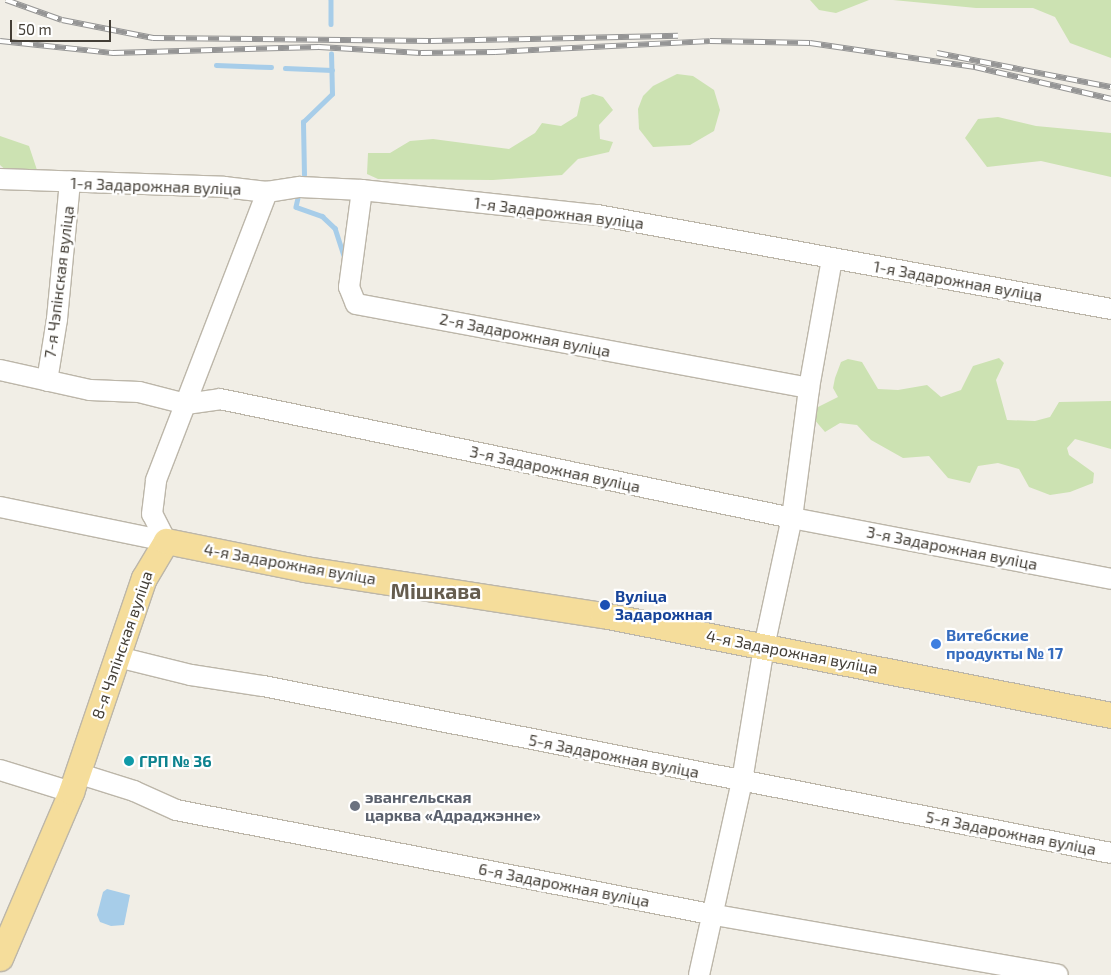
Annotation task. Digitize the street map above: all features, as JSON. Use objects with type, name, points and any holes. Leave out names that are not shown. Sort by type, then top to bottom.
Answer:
[{"type":"main road","name":"4-я Задарожная вуліца","points":[[166,541],[305,569],[603,615],[1111,715]]},
{"type":"main road","name":"8-я Чэпінская вуліца","points":[[3,945],[74,783],[144,578],[166,541]]},
{"type":"street","name":"1-я Задарожная вуліца","points":[[0,179],[224,187],[268,192],[300,187],[362,190],[597,215],[1111,309]]},
{"type":"street","name":"7-я Чэпінская вуліца","points":[[46,381],[57,319],[70,182]]},
{"type":"street","name":"2-я Задарожная вуліца","points":[[362,190],[349,286],[356,304],[809,388]]},
{"type":"street","points":[[166,541],[152,514],[156,480],[268,192]]},
{"type":"street","points":[[699,975],[710,914],[742,781],[764,647],[792,518],[809,388],[832,259]]},
{"type":"street","name":"3-я Задарожная вуліца","points":[[0,370],[90,390],[139,392],[186,404],[220,399],[792,518],[1111,579]]},
{"type":"street","name":"4-я Задарожная вуліца","points":[[0,508],[166,541]]},
{"type":"street","name":"5-я Задарожная вуліца","points":[[118,657],[191,675],[273,688],[1111,853]]},
{"type":"street","points":[[0,770],[74,783]]},
{"type":"street","name":"6-я Задарожная вуліца","points":[[74,783],[134,791],[176,810],[710,914],[1058,975]]},
{"type":"green space","points":[[810,0],[869,0],[836,13],[819,10]]},
{"type":"green space","points":[[893,0],[1111,0],[1111,58],[1070,43],[1055,17],[1033,8],[976,8]]},
{"type":"green space","points":[[677,74],[693,76],[714,90],[720,110],[714,131],[690,145],[653,147],[639,129],[638,109],[643,96],[653,86]]},
{"type":"green space","points":[[593,94],[603,97],[613,110],[599,125],[600,139],[613,142],[609,152],[578,159],[562,175],[493,180],[378,179],[367,174],[368,153],[390,153],[410,141],[433,139],[509,149],[535,133],[542,123],[561,126],[577,116],[581,98]]},
{"type":"green space","points":[[998,117],[1036,126],[1111,133],[1111,177],[1041,161],[987,167],[965,138],[978,119]]},
{"type":"green space","points":[[0,136],[29,146],[37,170],[31,175],[8,172],[0,165]]},
{"type":"green space","points":[[999,358],[1004,363],[996,380],[1007,420],[1035,421],[1050,417],[1059,402],[1111,401],[1111,449],[1075,439],[1067,448],[1069,455],[1094,473],[1093,483],[1070,492],[1050,495],[1029,487],[1019,469],[998,463],[978,466],[970,483],[948,478],[929,456],[903,458],[871,440],[857,425],[840,423],[825,432],[813,418],[816,408],[838,397],[833,388],[835,378],[841,362],[848,359],[862,362],[878,389],[898,390],[927,385],[941,397],[961,390],[973,366]]},
{"type":"water","points":[[107,889],[130,895],[124,925],[111,926],[100,922],[97,915],[103,892]]},
{"type":"waterway","points":[[331,0],[331,24]]},
{"type":"waterway","points":[[304,175],[303,122],[332,94],[331,54]]},
{"type":"waterway","points":[[216,65],[271,67]]},
{"type":"waterway","points":[[285,68],[332,70]]},
{"type":"waterway","points":[[298,198],[296,207],[322,216],[335,228],[344,255]]},
{"type":"railway","points":[[6,0],[62,20],[153,38],[431,41],[678,36]]},
{"type":"railway","points":[[0,41],[113,53],[319,47],[421,53],[495,52],[710,41],[810,43],[975,67],[1111,99]]},
{"type":"railway","points":[[937,53],[1111,87]]},
{"type":"place","name":"Вуліца Задарожная","points":[[605,605]]},
{"type":"place","name":"Витебские продукты № 17","points":[[936,644]]},
{"type":"place","name":"ГРП № 36","points":[[129,761]]},
{"type":"place","name":"эвангельская царква «Адраджэнне»","points":[[355,806]]},
{"type":"district","name":"Мішкава","points":[[436,591]]}]
